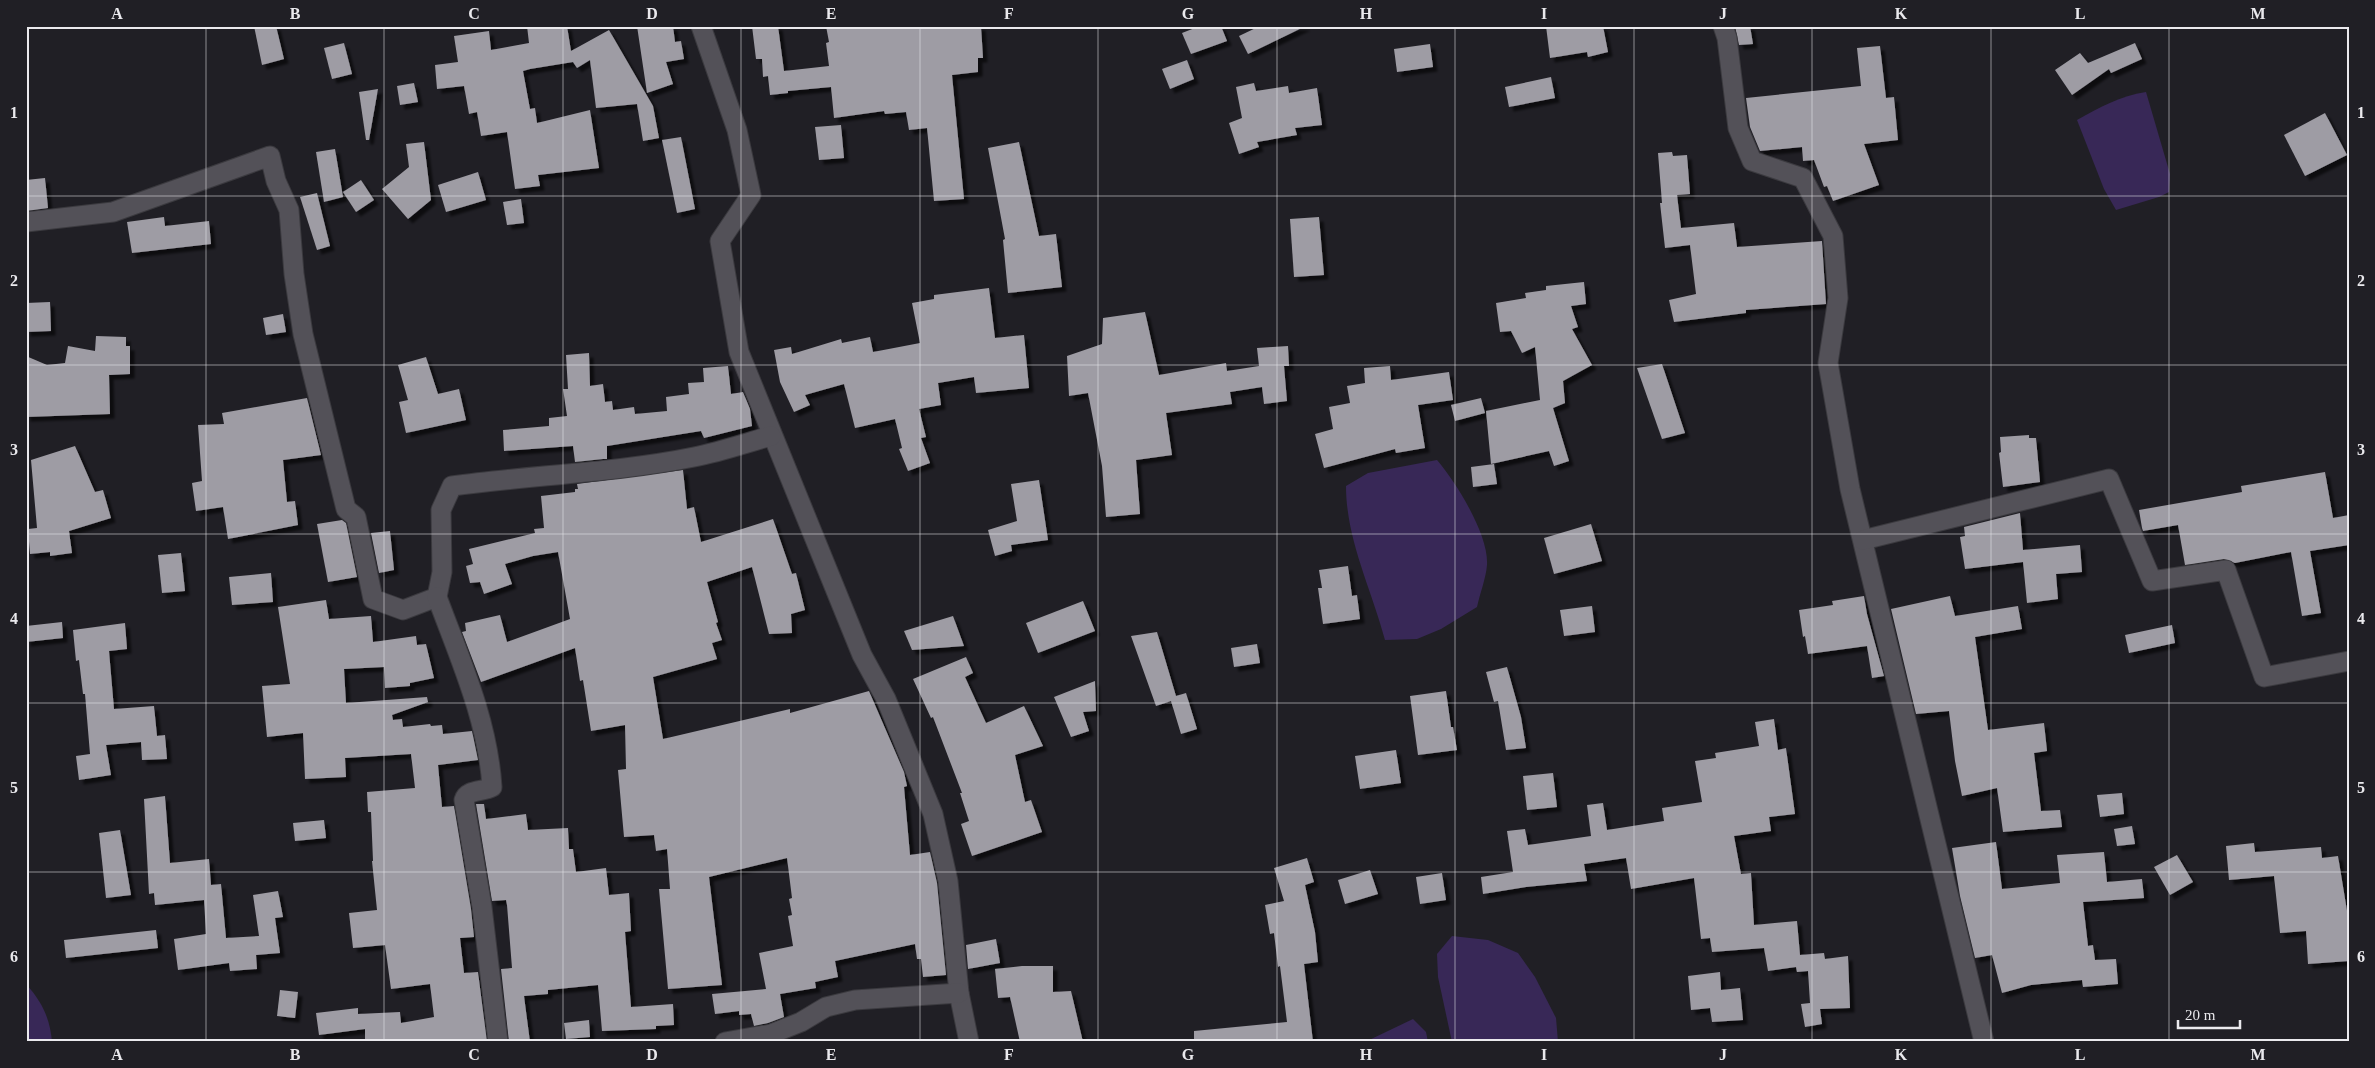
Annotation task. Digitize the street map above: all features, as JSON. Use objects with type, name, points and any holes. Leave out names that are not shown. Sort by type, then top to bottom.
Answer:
[{"type":"street","points":[[701,26],[737,130],[752,195],[720,241],[739,352],[771,436],[779,449],[862,656],[886,699],[933,814],[948,881],[959,993],[969,1042]]},
{"type":"street","points":[[1723,26],[1727,38],[1738,128],[1752,161],[1803,178],[1833,236],[1838,298],[1828,363],[1850,489],[1984,1042]]},
{"type":"street","points":[[26,222],[114,212],[270,156],[276,181],[289,210],[294,274],[303,334],[346,509],[356,517],[373,600],[403,610],[437,597]]},
{"type":"street","points":[[498,1042],[482,907],[464,800],[465,796],[470,792],[492,787],[492,772],[478,706],[437,597],[442,572],[441,510],[452,486],[516,477],[605,470],[694,457],[771,436]]},
{"type":"street","points":[[1863,540],[2109,479],[2152,581],[2226,570],[2264,678],[2349,661]]},
{"type":"street","points":[[725,1042],[772,1034],[801,1022],[826,1007],[855,1000],[959,993]]},
{"type":"shaded area","points":[[2146,92],[2170,174],[2169,192],[2159,197],[2116,210],[2104,189],[2077,120],[2119,99]]},
{"type":"shaded area","points":[[1437,460],[1462,495],[1483,539],[1487,565],[1477,607],[1441,629],[1417,639],[1385,640],[1350,525],[1346,486],[1368,473]]},
{"type":"shaded area","points":[[1452,936],[1488,940],[1518,953],[1535,977],[1556,1018],[1558,1042],[1452,1042],[1438,977],[1437,954]]},
{"type":"shaded area","points":[[26,984],[37,997],[44,1011],[52,1042],[26,1042]]},
{"type":"shaded area","points":[[1413,1019],[1426,1032],[1428,1042],[1365,1042]]},
{"type":"building","points":[[254,26],[276,26],[284,59],[262,65]]},
{"type":"building","points":[[527,26],[567,26],[571,51],[609,30],[653,106],[659,138],[643,141],[637,104],[596,108],[590,60],[577,68],[573,62],[523,71],[530,109],[535,108],[537,123],[590,110],[599,168],[538,175],[540,186],[515,189],[507,132],[481,136],[477,112],[469,114],[464,86],[437,89],[435,65],[458,62],[454,36],[489,31],[491,50],[529,43]]},
{"type":"building","points":[[637,26],[673,26],[675,42],[681,41],[684,59],[666,62],[673,84],[647,93]]},
{"type":"building","points":[[752,26],[778,26],[784,71],[829,66],[826,43],[829,42],[826,26],[981,26],[983,58],[978,58],[978,72],[952,75],[964,199],[934,201],[927,128],[909,130],[906,112],[885,114],[884,111],[834,118],[831,87],[788,91],[788,93],[770,95],[768,76],[763,77],[762,59],[756,59]]},
{"type":"building","points":[[1200,26],[1221,26],[1227,41],[1191,54],[1182,33]]},
{"type":"building","points":[[1260,26],[1306,26],[1248,54],[1239,36]]},
{"type":"building","points":[[1546,26],[1603,26],[1608,52],[1588,57],[1587,52],[1550,58]]},
{"type":"building","points":[[1735,26],[1750,26],[1753,44],[1739,45]]},
{"type":"building","points":[[344,43],[352,74],[332,79],[324,48]]},
{"type":"building","points":[[2135,43],[2142,59],[2111,73],[2109,69],[2072,95],[2055,70],[2080,53],[2088,63]]},
{"type":"building","points":[[1430,44],[1433,67],[1397,72],[1394,49]]},
{"type":"building","points":[[1880,46],[1886,98],[1894,97],[1898,140],[1864,144],[1879,185],[1833,201],[1827,186],[1824,187],[1814,160],[1803,161],[1802,147],[1760,151],[1750,127],[1746,98],[1861,86],[1857,48]]},
{"type":"building","points":[[1187,60],[1194,79],[1170,89],[1162,69]]},
{"type":"building","points":[[1551,77],[1555,98],[1509,107],[1505,87]]},
{"type":"building","points":[[414,83],[418,102],[400,105],[397,86]]},
{"type":"building","points":[[1254,83],[1256,91],[1288,86],[1289,93],[1317,88],[1322,125],[1295,128],[1297,135],[1257,142],[1259,147],[1239,154],[1229,123],[1242,118],[1236,87]]},
{"type":"building","points":[[378,89],[369,140],[366,140],[359,92]]},
{"type":"building","points":[[2325,113],[2347,155],[2305,176],[2284,135]]},
{"type":"building","points":[[841,125],[844,158],[819,160],[815,127]]},
{"type":"building","points":[[681,137],[695,209],[677,213],[662,140]]},
{"type":"building","points":[[424,142],[431,200],[408,219],[382,189],[409,167],[406,144]]},
{"type":"building","points":[[1019,142],[1039,236],[1056,234],[1062,287],[1008,293],[1003,240],[1005,239],[988,148]]},
{"type":"building","points":[[335,149],[343,197],[324,202],[316,152]]},
{"type":"building","points":[[1672,152],[1673,156],[1687,155],[1690,194],[1677,195],[1681,228],[1734,223],[1737,247],[1822,241],[1826,304],[1746,310],[1746,313],[1674,322],[1669,300],[1696,294],[1690,245],[1665,248],[1660,203],[1662,203],[1658,153]]},
{"type":"building","points":[[478,172],[486,200],[446,212],[438,185]]},
{"type":"building","points":[[45,178],[48,208],[26,211],[26,180]]},
{"type":"building","points":[[361,180],[374,200],[356,212],[343,192]]},
{"type":"building","points":[[317,193],[330,246],[317,250],[300,197]]},
{"type":"building","points":[[521,199],[524,223],[507,225],[503,202]]},
{"type":"building","points":[[164,217],[165,226],[209,221],[211,244],[132,253],[127,222]]},
{"type":"building","points":[[1319,217],[1324,275],[1294,277],[1290,219]]},
{"type":"building","points":[[1584,282],[1586,304],[1571,306],[1578,327],[1572,329],[1592,365],[1563,381],[1565,403],[1553,408],[1569,461],[1554,466],[1549,451],[1491,464],[1486,411],[1540,400],[1535,347],[1522,353],[1511,331],[1500,332],[1496,303],[1526,298],[1525,293],[1546,290],[1546,286]]},
{"type":"building","points":[[989,288],[995,338],[1024,335],[1029,388],[976,393],[974,377],[938,383],[941,405],[919,409],[926,437],[921,438],[930,463],[908,471],[899,449],[902,448],[895,419],[855,428],[844,384],[805,395],[810,405],[794,412],[780,382],[774,350],[791,347],[792,354],[841,339],[842,343],[870,337],[873,352],[920,343],[912,303],[934,299],[934,295]]},
{"type":"building","points":[[50,302],[51,331],[26,332],[26,303]]},
{"type":"building","points":[[1145,312],[1159,375],[1226,363],[1227,371],[1259,366],[1257,348],[1288,346],[1289,366],[1284,366],[1287,401],[1264,404],[1262,387],[1230,392],[1232,404],[1166,413],[1172,455],[1136,460],[1140,514],[1106,517],[1102,466],[1088,393],[1069,396],[1067,356],[1102,344],[1103,318]]},
{"type":"building","points":[[283,314],[286,332],[266,335],[263,318]]},
{"type":"building","points":[[96,336],[126,337],[126,346],[130,346],[130,374],[109,375],[110,414],[26,417],[26,356],[47,365],[65,363],[68,346],[95,351]]},
{"type":"building","points":[[589,353],[590,386],[603,384],[605,402],[612,401],[613,410],[634,407],[635,414],[667,411],[666,397],[689,394],[688,383],[704,382],[703,368],[728,366],[731,394],[743,392],[750,409],[752,426],[704,438],[701,431],[607,446],[607,459],[575,462],[573,446],[504,451],[503,430],[549,426],[549,418],[567,416],[563,389],[568,389],[566,355]]},
{"type":"building","points":[[426,357],[438,394],[459,389],[466,420],[406,433],[399,402],[408,400],[398,365]]},
{"type":"building","points":[[1662,364],[1685,433],[1662,439],[1637,368]]},
{"type":"building","points":[[1390,366],[1391,380],[1449,372],[1453,400],[1418,405],[1425,448],[1396,453],[1395,449],[1324,468],[1315,434],[1333,429],[1329,407],[1350,403],[1347,386],[1365,383],[1364,368]]},
{"type":"building","points":[[307,398],[321,455],[283,460],[287,502],[295,501],[298,525],[228,539],[223,507],[196,511],[192,483],[202,481],[198,425],[224,424],[222,413]]},
{"type":"building","points":[[1481,398],[1485,413],[1455,421],[1451,405]]},
{"type":"building","points":[[2029,435],[2029,438],[2036,438],[2040,482],[2003,487],[1999,453],[2001,452],[2000,437]]},
{"type":"building","points":[[75,446],[95,492],[103,490],[111,518],[69,531],[72,553],[50,556],[50,552],[30,554],[28,529],[37,528],[31,460]]},
{"type":"building","points":[[1494,464],[1497,484],[1473,487],[1471,467]]},
{"type":"building","points":[[683,470],[687,509],[694,507],[701,542],[773,519],[792,574],[796,573],[805,610],[791,614],[792,633],[769,634],[752,567],[707,582],[718,622],[716,623],[722,640],[712,643],[717,659],[653,677],[663,739],[790,709],[790,713],[869,691],[904,772],[907,786],[904,787],[910,855],[930,852],[937,883],[946,975],[923,977],[921,959],[917,959],[915,944],[835,961],[838,977],[815,982],[816,988],[780,994],[784,1017],[768,1023],[754,1026],[751,1014],[739,1015],[739,1011],[715,1014],[712,994],[766,989],[759,953],[793,946],[788,916],[792,915],[789,899],[792,898],[787,858],[709,877],[722,985],[668,989],[659,889],[670,889],[667,849],[656,851],[654,835],[624,837],[618,770],[626,769],[625,725],[591,731],[583,680],[580,681],[575,648],[481,682],[462,632],[466,631],[465,623],[500,615],[507,642],[570,619],[558,552],[533,556],[505,564],[512,584],[484,594],[480,582],[470,583],[466,566],[473,564],[469,549],[535,533],[534,529],[544,528],[541,496],[575,492],[575,489],[578,489],[577,484]]},
{"type":"building","points":[[2325,472],[2333,518],[2349,515],[2349,545],[2310,551],[2321,613],[2302,616],[2291,552],[2235,563],[2224,559],[2185,565],[2178,525],[2143,531],[2142,528],[2139,510],[2242,492],[2241,486]]},
{"type":"building","points":[[1039,480],[1048,540],[1011,545],[1012,551],[995,556],[988,530],[1017,521],[1011,484]]},
{"type":"building","points":[[2020,513],[2023,550],[2080,545],[2082,572],[2056,574],[2058,599],[2027,603],[2023,562],[1965,569],[1960,537],[1965,536],[1964,527]]},
{"type":"building","points":[[342,520],[346,523],[357,577],[328,582],[317,524]]},
{"type":"building","points":[[1591,524],[1602,561],[1554,574],[1544,538]]},
{"type":"building","points":[[390,531],[394,570],[379,573],[371,533]]},
{"type":"building","points":[[181,553],[185,591],[162,593],[158,555]]},
{"type":"building","points":[[1348,566],[1352,596],[1357,595],[1360,619],[1323,624],[1318,588],[1322,588],[1319,570]]},
{"type":"building","points":[[271,573],[273,602],[232,605],[229,577]]},
{"type":"building","points":[[1864,596],[1884,676],[1872,678],[1867,646],[1808,654],[1805,636],[1803,637],[1799,610],[1833,605],[1832,601]]},
{"type":"building","points":[[1950,596],[1955,616],[2018,606],[2022,629],[1975,637],[1988,730],[2044,723],[2047,751],[2034,753],[2041,811],[2060,810],[2062,827],[2003,832],[1997,788],[1962,796],[1955,761],[1949,711],[1916,714],[1891,609]]},
{"type":"building","points":[[326,600],[329,619],[371,616],[373,642],[416,636],[417,645],[426,644],[434,678],[410,683],[410,686],[385,688],[384,667],[344,669],[346,703],[427,697],[428,702],[392,715],[393,720],[402,719],[403,727],[430,724],[431,726],[442,725],[443,734],[472,731],[478,760],[438,765],[442,807],[454,806],[471,909],[474,937],[460,938],[464,973],[478,972],[487,1042],[365,1042],[365,1029],[319,1035],[316,1013],[358,1008],[358,1014],[400,1012],[401,1023],[434,1017],[430,984],[391,989],[385,945],[353,948],[349,913],[377,910],[372,861],[371,812],[368,812],[367,792],[415,788],[411,754],[345,758],[346,777],[305,779],[303,733],[267,737],[262,686],[290,684],[278,607]]},
{"type":"building","points":[[1083,601],[1095,631],[1038,653],[1026,623]]},
{"type":"building","points":[[1592,606],[1595,632],[1564,636],[1560,610]]},
{"type":"building","points":[[953,616],[964,646],[912,650],[904,631]]},
{"type":"building","points":[[62,622],[63,638],[26,642],[26,626]]},
{"type":"building","points":[[125,623],[127,649],[109,651],[114,709],[154,706],[157,736],[165,735],[167,759],[142,760],[141,742],[106,745],[111,775],[79,780],[76,756],[90,754],[85,694],[83,694],[79,660],[76,661],[73,630]]},
{"type":"building","points":[[2172,625],[2175,643],[2129,653],[2125,635]]},
{"type":"building","points":[[1157,632],[1176,696],[1186,693],[1197,729],[1181,734],[1171,701],[1156,706],[1131,636]]},
{"type":"building","points":[[1257,644],[1260,663],[1234,667],[1231,648]]},
{"type":"building","points":[[966,657],[973,673],[965,677],[986,723],[1024,706],[1043,746],[1015,755],[1025,802],[1031,800],[1042,832],[972,856],[961,824],[969,821],[960,793],[962,793],[933,717],[931,718],[913,679]]},
{"type":"building","points":[[1507,667],[1521,717],[1526,748],[1506,750],[1498,701],[1494,702],[1486,672]]},
{"type":"building","points":[[1095,681],[1096,711],[1083,712],[1089,731],[1071,737],[1054,697]]},
{"type":"building","points":[[1446,691],[1451,727],[1453,727],[1457,750],[1418,755],[1410,696]]},
{"type":"building","points":[[1774,719],[1778,750],[1786,748],[1795,814],[1769,817],[1771,831],[1734,836],[1741,874],[1751,873],[1754,925],[1797,921],[1800,955],[1824,953],[1825,959],[1848,956],[1850,1008],[1820,1009],[1822,1024],[1805,1027],[1801,1004],[1810,1003],[1808,971],[1797,972],[1796,967],[1768,971],[1764,948],[1712,952],[1710,938],[1701,939],[1694,878],[1631,889],[1626,858],[1584,864],[1587,881],[1526,887],[1483,894],[1481,877],[1513,872],[1507,831],[1525,829],[1528,845],[1591,836],[1587,805],[1603,803],[1607,830],[1664,821],[1662,808],[1702,802],[1695,761],[1716,758],[1715,753],[1759,746],[1755,722]]},
{"type":"building","points":[[1396,750],[1401,783],[1360,789],[1355,756]]},
{"type":"building","points":[[1553,773],[1557,807],[1527,810],[1523,776]]},
{"type":"building","points":[[2122,793],[2124,814],[2100,817],[2097,795]]},
{"type":"building","points":[[165,796],[170,863],[209,859],[211,885],[221,884],[226,938],[259,936],[253,895],[278,891],[283,917],[275,918],[280,953],[256,955],[257,969],[230,971],[229,963],[178,970],[174,939],[206,934],[204,900],[155,905],[154,893],[149,894],[144,799]]},
{"type":"building","points":[[476,804],[484,804],[486,819],[526,814],[528,830],[568,828],[569,849],[573,849],[576,872],[606,868],[609,895],[629,893],[631,931],[625,932],[631,1007],[673,1004],[674,1025],[656,1026],[656,1029],[602,1031],[598,985],[548,990],[548,994],[524,996],[530,1042],[509,1042],[501,969],[512,968],[507,905],[506,900],[492,901]]},
{"type":"building","points":[[324,820],[326,838],[295,841],[293,823]]},
{"type":"building","points":[[2132,826],[2135,844],[2117,846],[2114,829]]},
{"type":"building","points":[[120,830],[131,895],[106,898],[99,833]]},
{"type":"building","points":[[1996,842],[2002,889],[2060,883],[2057,855],[2104,852],[2107,882],[2142,879],[2144,898],[2083,902],[2088,946],[2093,945],[2095,960],[2116,959],[2118,984],[2083,987],[2082,980],[2031,985],[2002,993],[1992,955],[1975,958],[1960,896],[1952,848]]},
{"type":"building","points":[[2254,843],[2255,852],[2321,847],[2322,858],[2338,856],[2349,923],[2349,961],[2308,964],[2306,931],[2280,933],[2274,876],[2229,880],[2226,846]]},
{"type":"building","points":[[2177,855],[2193,882],[2170,895],[2154,867]]},
{"type":"building","points":[[1307,858],[1314,882],[1305,885],[1315,932],[1318,962],[1304,964],[1313,1042],[1194,1042],[1194,1031],[1287,1022],[1274,933],[1270,934],[1265,905],[1284,901],[1274,868]]},
{"type":"building","points":[[1370,870],[1378,894],[1345,904],[1338,880]]},
{"type":"building","points":[[1442,873],[1446,900],[1420,904],[1416,877]]},
{"type":"building","points":[[156,930],[158,948],[66,958],[64,940]]},
{"type":"building","points":[[996,939],[1000,963],[968,969],[966,945]]},
{"type":"building","points":[[1022,966],[1053,966],[1053,992],[1071,991],[1083,1042],[1020,1042],[1010,997],[998,998],[995,969]]},
{"type":"building","points":[[1720,972],[1721,990],[1740,988],[1743,1020],[1712,1022],[1710,1008],[1691,1010],[1688,976]]},
{"type":"building","points":[[280,990],[298,992],[295,1018],[277,1016]]},
{"type":"building","points":[[589,1020],[590,1037],[566,1039],[564,1023]]}]
